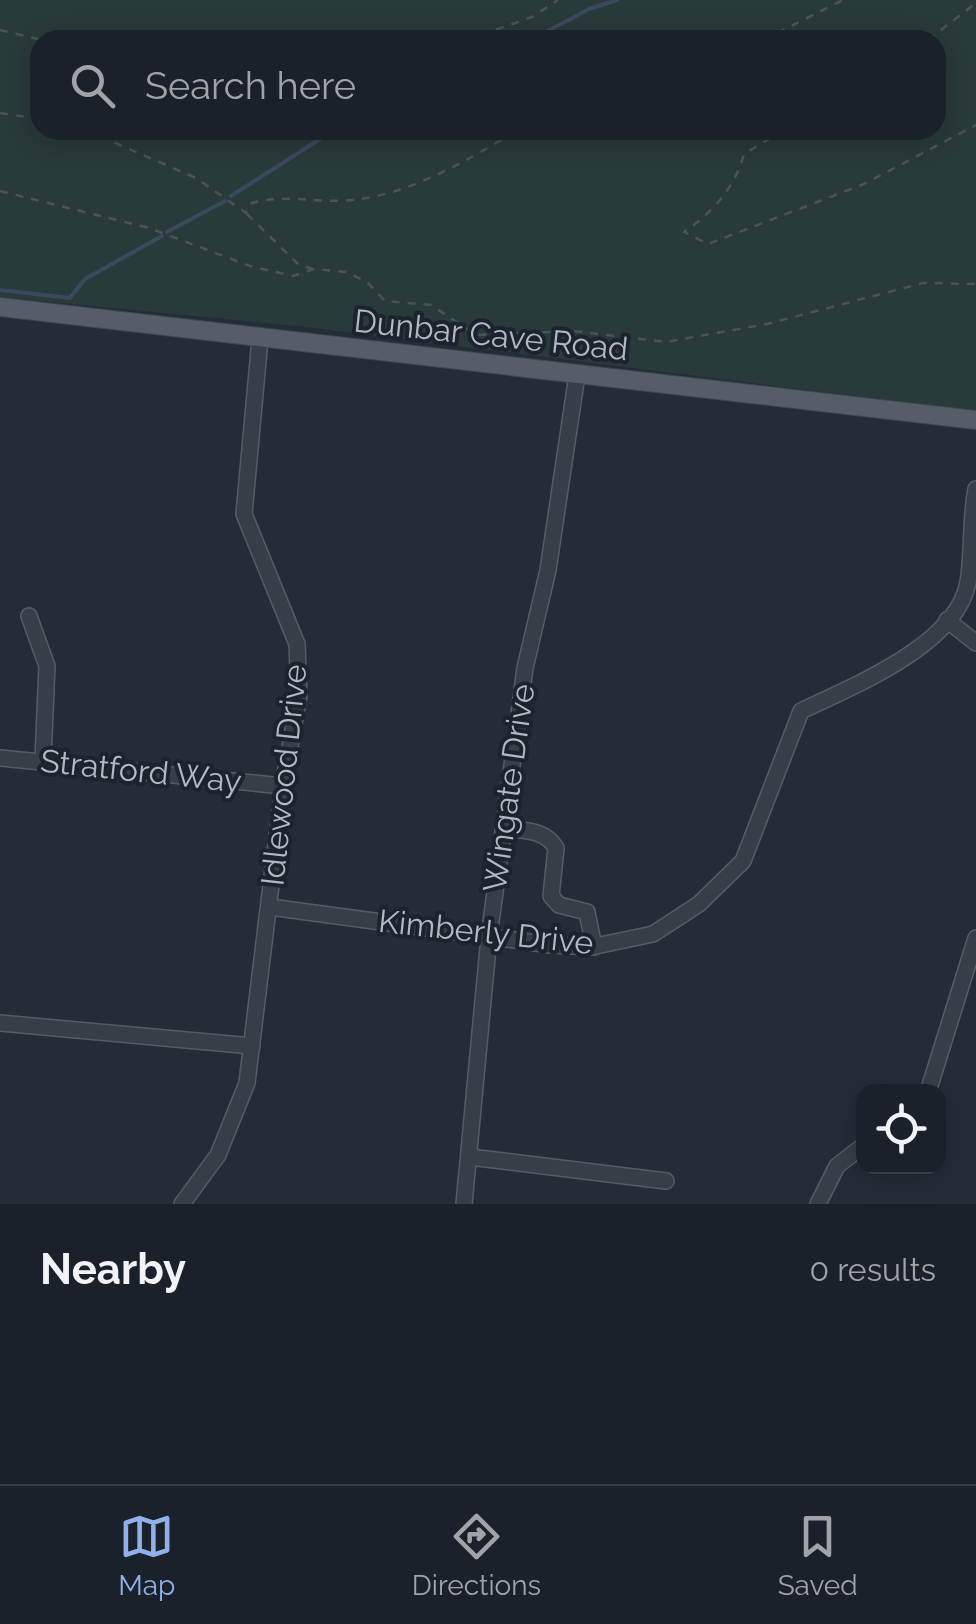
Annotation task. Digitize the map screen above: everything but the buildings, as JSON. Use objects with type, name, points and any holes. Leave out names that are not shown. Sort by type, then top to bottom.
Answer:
[{"type":"main road","name":"Dunbar Cave Road","points":[[0,307],[976,420]]},
{"type":"street","name":"Idlewood Drive","points":[[182,1204],[226,1139],[247,1082],[282,786],[299,696],[297,644],[244,514],[260,339]]},
{"type":"street","name":"Wingate Drive","points":[[464,1204],[489,938],[525,668],[548,570],[577,375]]},
{"type":"street","name":"Kimberly Drive","points":[[270,907],[489,938],[594,946],[653,934],[699,904],[743,861],[801,711],[925,646],[947,620],[968,586],[976,489]]},
{"type":"street","points":[[29,616],[47,666],[42,760]]},
{"type":"street","points":[[947,620],[976,643]]},
{"type":"street","name":"Stratford Way","points":[[0,758],[282,786]]},
{"type":"street","points":[[504,828],[533,832],[553,842],[551,896],[559,904],[587,912],[594,946]]},
{"type":"street","points":[[930,1084],[976,938]]},
{"type":"street","points":[[0,1023],[252,1046]]},
{"type":"street","points":[[818,1204],[838,1166],[856,1151]]},
{"type":"street","points":[[470,1157],[666,1181]]},
{"type":"path","points":[[495,30],[532,17],[558,0]]},
{"type":"path","points":[[782,30],[843,0]]},
{"type":"path","points":[[941,30],[976,3]]},
{"type":"path","points":[[0,30],[30,37]]},
{"type":"path","points":[[0,113],[30,117]]},
{"type":"path","points":[[767,140],[744,154],[737,178],[712,213],[684,232],[708,244],[864,184],[976,125]]},
{"type":"path","points":[[108,140],[196,178],[246,213],[299,265],[346,272],[367,282],[385,301],[431,305],[476,334],[573,332],[666,342],[729,333],[923,283],[976,284]]},
{"type":"path","points":[[246,213],[252,203],[276,196],[316,202],[360,200],[402,189],[498,140]]},
{"type":"path","points":[[0,191],[149,228],[250,266],[292,276],[314,270]]},
{"type":"shaded area","points":[[0,0],[976,0],[976,411],[306,327],[0,297]]},
{"type":"waterway","points":[[550,30],[589,9],[617,0]]},
{"type":"waterway","points":[[231,196],[318,140]]},
{"type":"waterway","points":[[167,232],[225,201]]},
{"type":"waterway","points":[[0,290],[70,298],[85,279],[162,236]]}]
